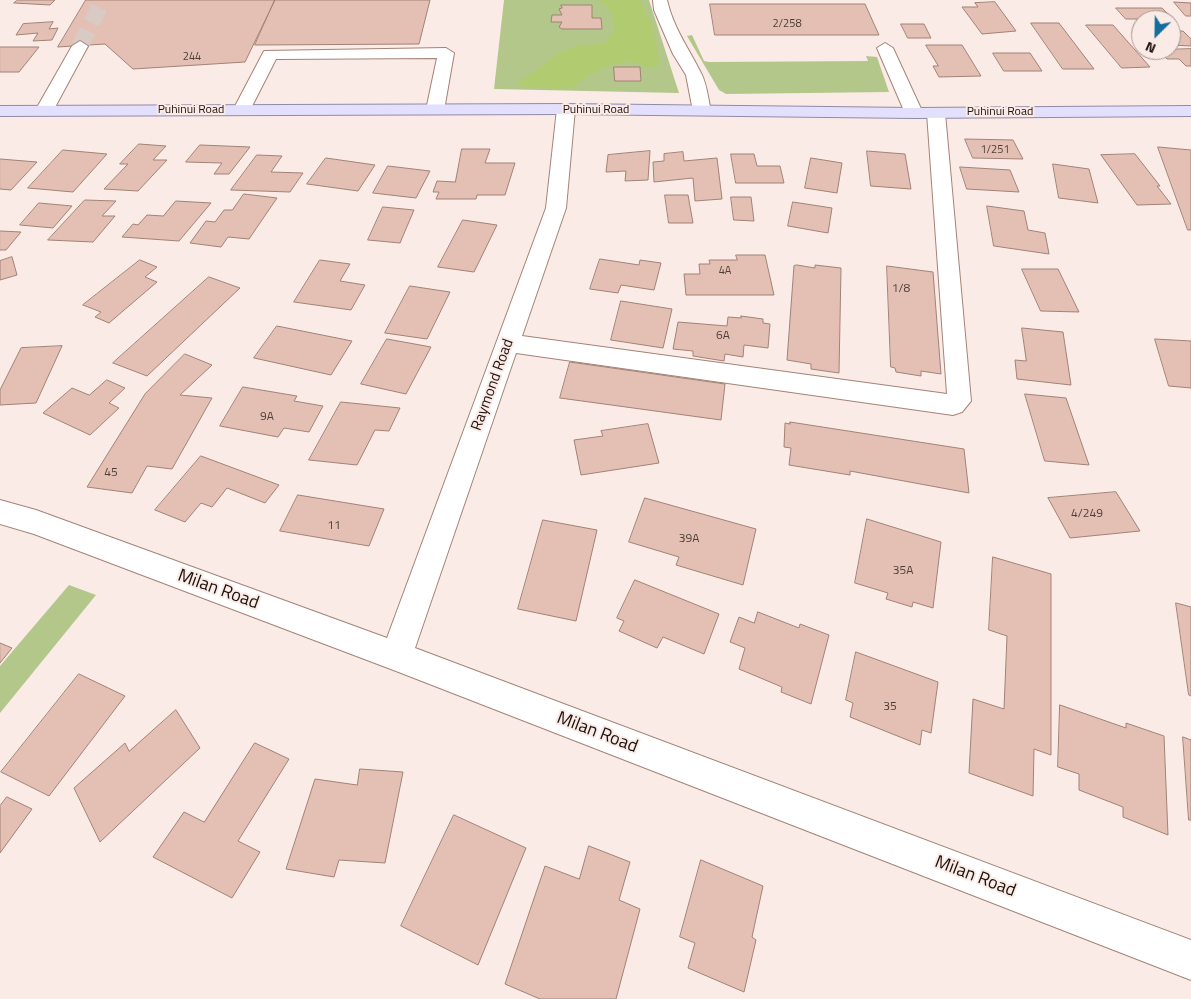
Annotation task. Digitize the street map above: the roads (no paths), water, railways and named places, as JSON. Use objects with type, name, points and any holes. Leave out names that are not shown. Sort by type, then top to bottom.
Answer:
[{"type":"main road","name":"Puhinui Road","points":[[0,111],[566,110],[925,113],[1191,111]]},
{"type":"street","points":[[660,0],[662,10],[681,54],[694,75],[702,111]]},
{"type":"street","points":[[44,111],[80,46]]},
{"type":"street","points":[[508,343],[953,405],[958,401],[959,394],[925,113],[885,48]]},
{"type":"street","points":[[242,110],[270,54],[446,53],[435,110]]},
{"type":"street","name":"Raymond Road","points":[[396,656],[556,208],[566,110]]},
{"type":"street","name":"Milan Road","points":[[0,512],[36,522],[396,656],[1191,960]]},
{"type":"tunnel","points":[[80,46],[103,0]]}]
